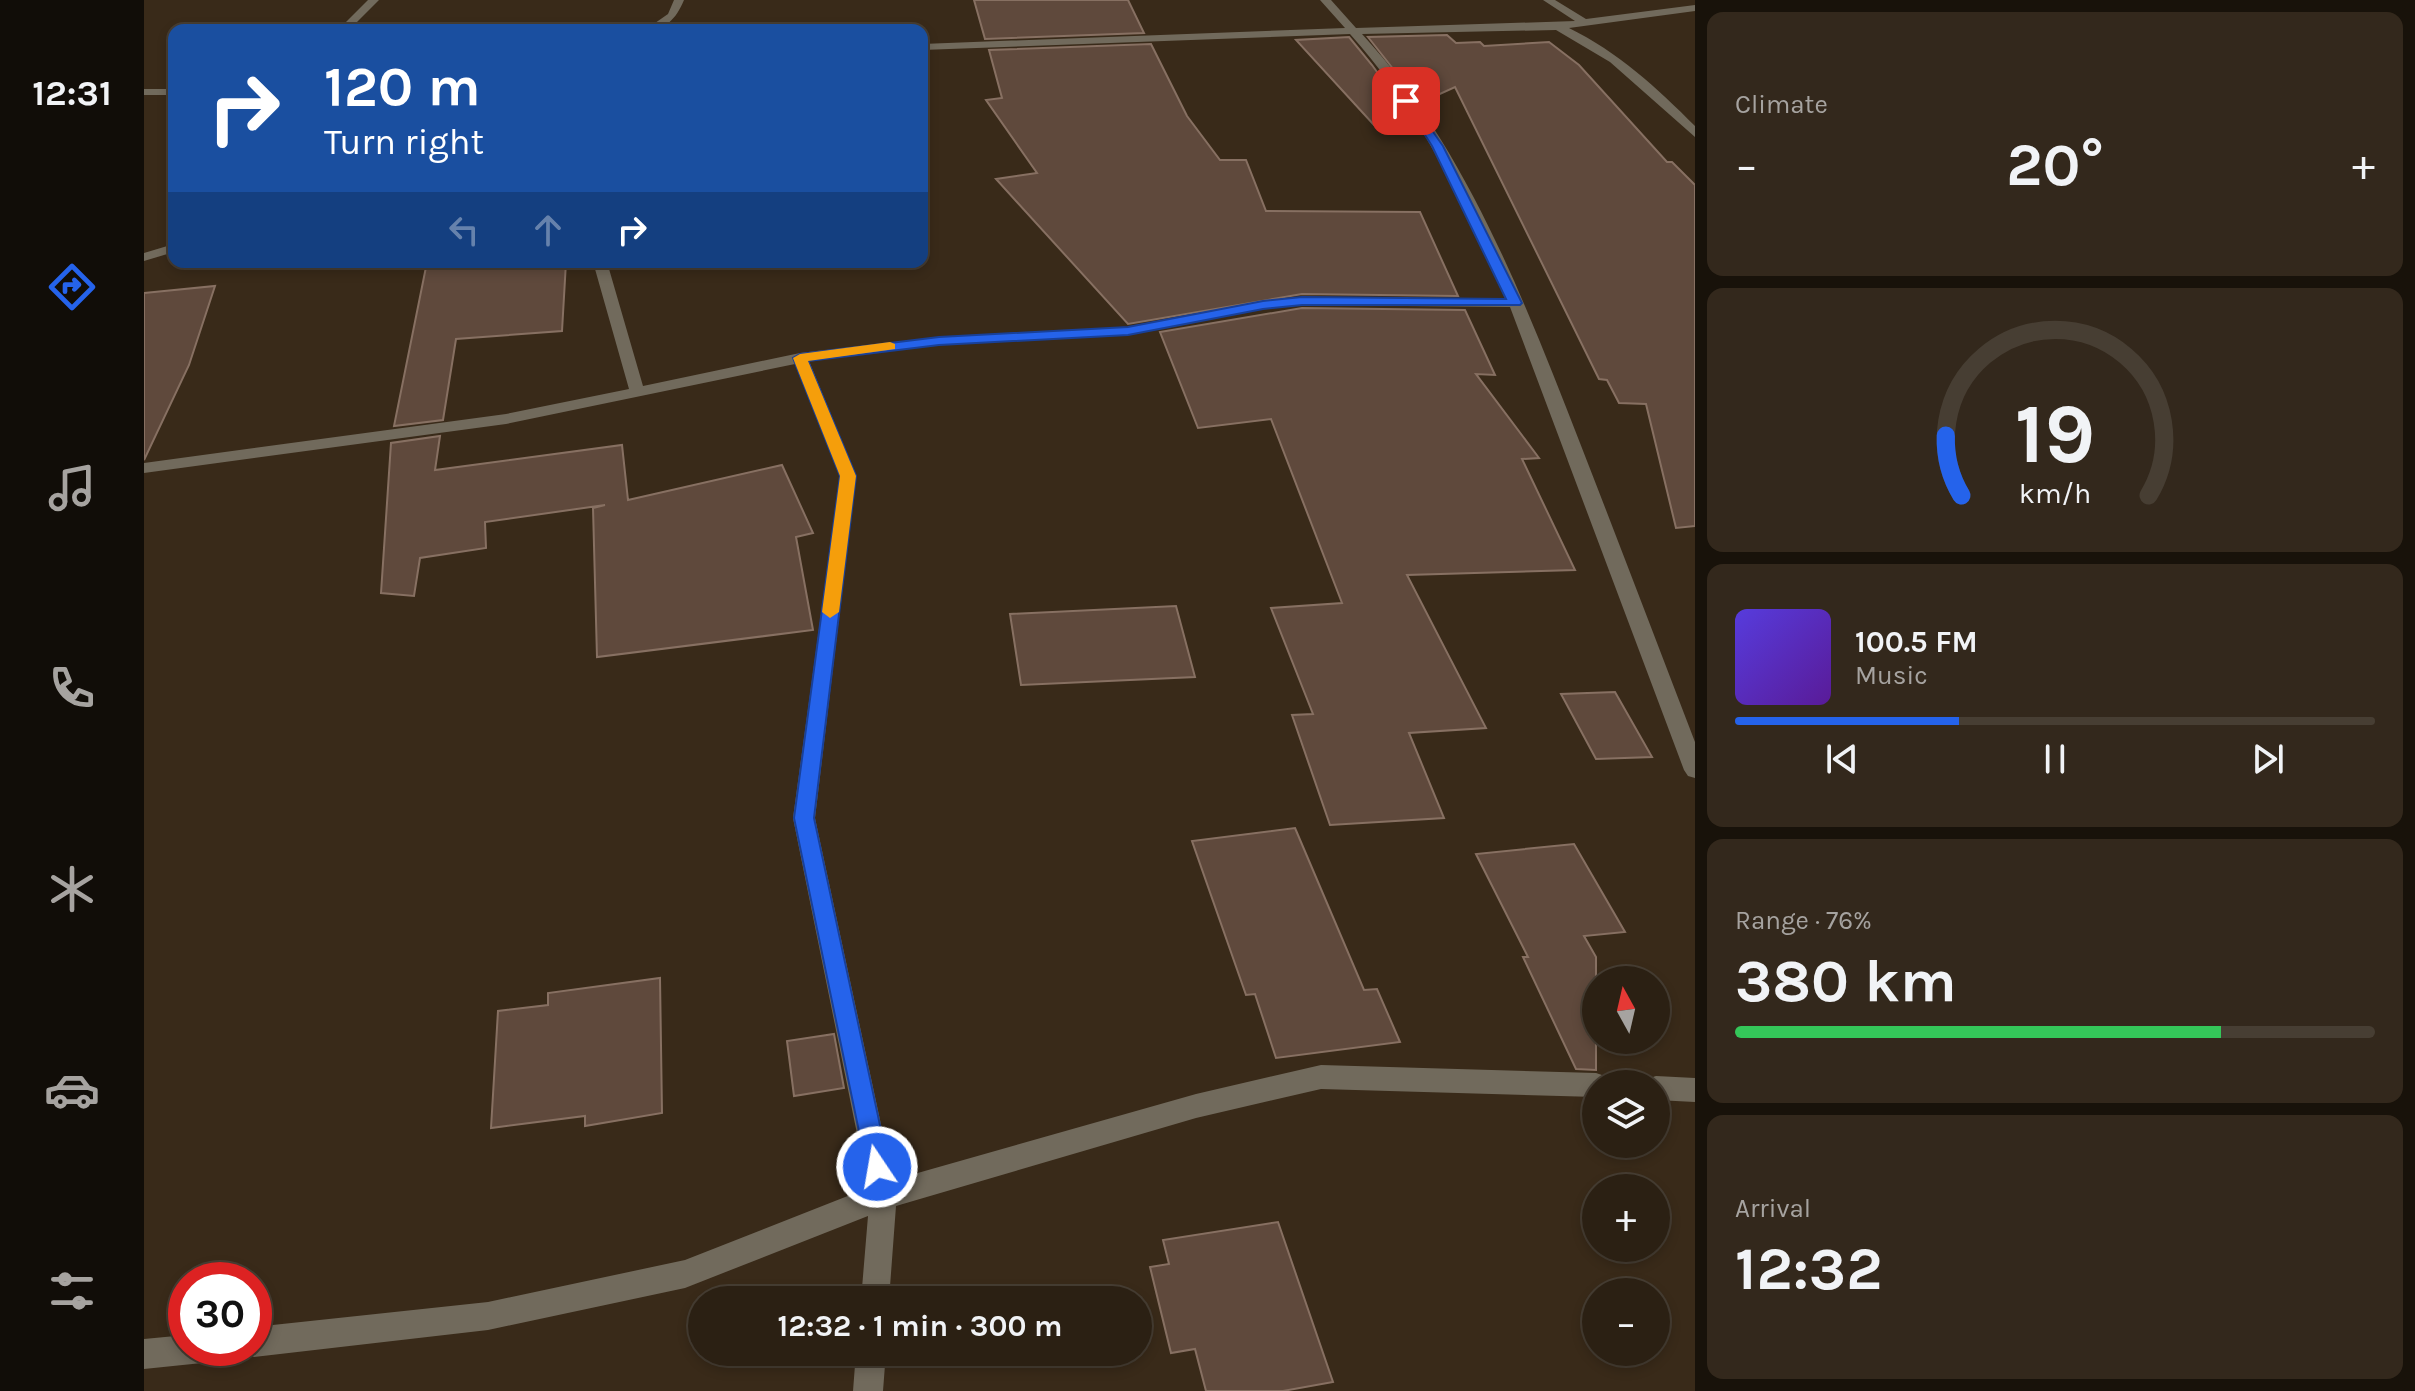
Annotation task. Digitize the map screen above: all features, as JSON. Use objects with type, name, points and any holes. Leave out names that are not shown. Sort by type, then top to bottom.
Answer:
[{"type":"street","points":[[350,24],[369,9],[374,0]]},
{"type":"street","points":[[659,24],[672,16],[679,0]]},
{"type":"street","points":[[1325,0],[1359,33],[1437,146],[1515,303],[1545,373],[1695,770]]},
{"type":"street","points":[[1548,0],[1585,23]]},
{"type":"street","points":[[928,47],[1243,33],[1558,27],[1695,8]]},
{"type":"street","points":[[1558,27],[1589,40],[1630,71],[1695,133]]},
{"type":"street","points":[[144,92],[168,92]]},
{"type":"street","points":[[144,257],[168,250]]},
{"type":"street","points":[[602,268],[638,394]]},
{"type":"street","points":[[144,468],[506,419],[800,358],[939,341],[1128,331],[1289,302],[1515,303]]},
{"type":"street","points":[[800,358],[848,476],[804,818],[883,1196],[876,1286]]},
{"type":"street","points":[[272,1340],[488,1316],[685,1274],[883,1196],[1196,1106],[1321,1077],[1582,1085]]},
{"type":"street","points":[[1670,1089],[1695,1090]]},
{"type":"street","points":[[144,1354],[168,1352]]},
{"type":"street","points":[[868,1391],[870,1366]]},
{"type":"building","points":[[974,0],[1128,0],[1144,33],[985,39]]},
{"type":"building","points":[[1447,35],[1456,43],[1480,42],[1484,46],[1549,42],[1579,65],[1667,162],[1672,162],[1695,185],[1695,526],[1676,528],[1646,404],[1619,403],[1607,380],[1599,379],[1455,87],[1420,103],[1368,37]]},
{"type":"building","points":[[1349,37],[1405,111],[1374,125],[1296,40]]},
{"type":"building","points":[[1151,44],[1187,116],[1220,160],[1246,160],[1266,211],[1420,212],[1458,296],[1302,294],[1128,324],[996,179],[1037,173],[986,100],[1002,98],[989,50]]},
{"type":"building","points":[[426,268],[566,268],[562,331],[456,339],[443,420],[394,426]]},
{"type":"building","points":[[215,286],[189,365],[144,460],[144,293]]},
{"type":"building","points":[[1302,308],[1465,310],[1495,375],[1476,374],[1539,458],[1522,459],[1575,570],[1407,575],[1486,728],[1409,733],[1444,818],[1330,825],[1292,715],[1313,714],[1271,608],[1342,603],[1271,419],[1198,428],[1160,332]]},
{"type":"building","points":[[440,436],[435,470],[622,445],[628,500],[782,465],[813,533],[796,537],[813,630],[597,657],[593,508],[605,505],[485,522],[486,548],[420,558],[414,596],[381,593],[391,443]]},
{"type":"building","points":[[1176,606],[1195,677],[1021,685],[1010,614]]},
{"type":"building","points":[[1615,692],[1652,757],[1596,759],[1561,694]]},
{"type":"building","points":[[1295,828],[1364,990],[1377,989],[1400,1042],[1276,1058],[1255,994],[1246,995],[1192,841]]},
{"type":"building","points":[[1574,844],[1625,932],[1584,936],[1596,957],[1596,966],[1582,966],[1582,1054],[1596,1054],[1596,1070],[1576,1069],[1523,957],[1528,957],[1476,854]]},
{"type":"building","points":[[660,978],[662,1113],[585,1126],[585,1116],[491,1128],[498,1011],[548,1005],[548,993]]},
{"type":"building","points":[[834,1034],[844,1088],[794,1096],[787,1041]]},
{"type":"building","points":[[1278,1222],[1333,1382],[1283,1391],[1206,1391],[1195,1349],[1171,1353],[1150,1267],[1169,1264],[1163,1240]]},
{"type":"slow traffic","points":[[830,612],[848,476],[800,358],[890,346]]},
{"type":"route","points":[[877,1167],[804,818],[848,476],[800,358],[939,341],[1128,331],[1263,305],[1302,301],[1515,303],[1437,146],[1406,101]]}]
